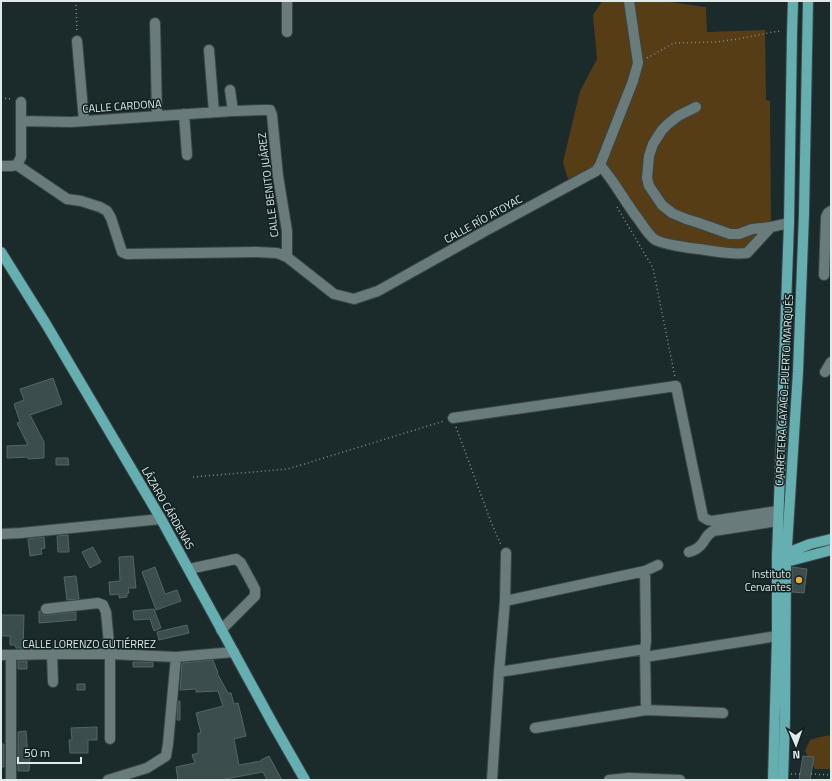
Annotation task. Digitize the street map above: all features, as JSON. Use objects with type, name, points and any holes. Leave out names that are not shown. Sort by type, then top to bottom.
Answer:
[{"type":"main road","name":"CARRETERA CAYACO-PUERTO MARQUÉS","points":[[783,780],[785,718],[782,559],[778,511],[789,223],[793,1]]},
{"type":"main road","name":"CARRETERA CAYACO-PUERTO MARQUÉS","points":[[773,780],[777,636],[798,372],[804,230],[808,1]]},
{"type":"main road","name":"LÁZARO CÁRDENAS","points":[[1,252],[46,324],[161,518],[273,724],[306,780]]},
{"type":"main road","points":[[782,559],[810,544],[831,539]]},
{"type":"main road","points":[[782,559],[831,550]]},
{"type":"street","points":[[629,1],[638,63],[633,81],[600,165],[608,173],[627,205],[655,240],[693,248],[747,254],[771,227]]},
{"type":"street","points":[[287,5],[287,32]]},
{"type":"street","points":[[155,23],[157,116]]},
{"type":"street","points":[[77,41],[84,121]]},
{"type":"street","points":[[209,50],[214,112]]},
{"type":"street","points":[[230,90],[233,111]]},
{"type":"street","points":[[1,166],[17,165],[21,157],[21,102]]},
{"type":"street","points":[[696,107],[678,116],[668,124],[653,144],[649,156],[647,178],[649,186],[662,205],[672,213],[686,219],[730,234],[739,234],[752,229],[789,223]]},
{"type":"street","name":"CALLE CARDONA","points":[[21,121],[71,122],[214,112],[270,110]]},
{"type":"street","name":"CALLE BENITO JUÁREZ","points":[[270,110],[272,115],[278,176],[287,231],[286,257]]},
{"type":"street","points":[[184,114],[188,155]]},
{"type":"street","name":"CALLE RÍO ATOYAC","points":[[17,165],[67,199],[81,201],[100,207],[107,211],[111,218],[122,252],[127,254],[277,253],[286,257],[334,294],[354,299],[378,291],[596,171],[600,165]]},
{"type":"street","points":[[824,275],[826,217],[829,212]]},
{"type":"street","points":[[824,372],[831,362]]},
{"type":"street","points":[[453,418],[676,386],[703,517],[712,521],[778,511]]},
{"type":"street","points":[[1,534],[21,534],[161,518]]},
{"type":"street","points":[[689,552],[696,550],[707,535],[713,531],[778,522]]},
{"type":"street","points":[[492,780],[505,601],[506,553]]},
{"type":"street","points":[[189,569],[236,559],[241,563],[255,589],[255,596],[221,630]]},
{"type":"street","points":[[505,601],[645,571],[658,564]]},
{"type":"street","points":[[645,571],[646,710]]},
{"type":"street","points":[[46,609],[98,603],[103,605],[106,612],[110,654],[110,739]]},
{"type":"street","points":[[499,672],[777,636]]},
{"type":"street","name":"CALLE LORENZO GUTIÉRREZ","points":[[6,655],[110,654],[176,658],[234,652]]},
{"type":"street","points":[[52,654],[53,682]]},
{"type":"street","points":[[6,655],[11,780]]},
{"type":"street","points":[[108,780],[146,768],[166,756],[176,658]]},
{"type":"street","points":[[535,728],[646,710],[723,713]]},
{"type":"street","points":[[609,780],[629,778],[680,780]]},
{"type":"path","points":[[76,1],[77,41]]},
{"type":"path","points":[[638,63],[674,43],[716,42],[785,31],[792,34]]},
{"type":"path","points":[[615,203],[653,268],[676,386]]},
{"type":"path","points":[[193,477],[288,468],[453,418],[491,522],[506,553]]},
{"type":"path","points":[[811,774],[831,775]]},
{"type":"shaded area","points":[[602,1],[662,1],[706,7],[707,32],[765,30],[766,100],[770,101],[771,224],[743,250],[681,245],[657,239],[604,163],[568,179],[563,162],[580,91],[597,59],[593,15]]},
{"type":"shaded area","points":[[831,735],[831,769],[815,769],[805,751],[810,740]]},
{"type":"building","points":[[53,378],[62,404],[30,415],[44,442],[44,458],[7,458],[7,446],[28,445],[17,423],[20,422],[14,404],[24,400],[20,389]]},
{"type":"building","points":[[56,458],[68,458],[69,465],[56,465]]},
{"type":"building","points":[[68,535],[69,552],[58,552],[57,536]]},
{"type":"building","points":[[44,537],[45,548],[41,549],[42,554],[30,556],[28,539]]},
{"type":"building","points":[[93,547],[101,562],[90,568],[82,552]]},
{"type":"building","points":[[133,556],[136,588],[128,588],[129,593],[127,593],[127,597],[119,598],[119,594],[110,595],[109,582],[120,581],[119,557]]},
{"type":"building","points":[[155,567],[165,594],[177,590],[181,601],[156,610],[142,572]]},
{"type":"building","name":"Instituto Cervantes","points":[[792,567],[807,569],[804,593],[792,592]]},
{"type":"building","points":[[76,576],[79,599],[67,600],[64,577]]},
{"type":"building","points":[[154,609],[161,628],[154,631],[150,619],[134,620],[133,611]]},
{"type":"building","points":[[39,611],[43,615],[76,612],[76,620],[39,623]]},
{"type":"building","points":[[1,615],[24,615],[23,648],[16,648],[15,645],[10,645],[10,636],[1,636]]},
{"type":"building","points":[[187,625],[189,633],[159,640],[157,632]]},
{"type":"building","points":[[213,660],[217,673],[228,693],[231,693],[234,704],[238,703],[241,715],[246,736],[234,739],[239,765],[261,761],[269,756],[282,780],[267,780],[263,772],[220,780],[178,780],[176,767],[195,763],[192,755],[198,753],[198,733],[201,733],[196,713],[223,706],[218,691],[196,692],[196,689],[180,690],[182,663]]},
{"type":"building","points":[[18,661],[27,661],[27,669],[18,669]]},
{"type":"building","points":[[133,662],[153,662],[153,667],[133,667]]},
{"type":"building","points":[[77,684],[85,684],[85,690],[77,690]]},
{"type":"building","points":[[178,701],[180,701],[180,720],[177,720]]},
{"type":"building","points":[[97,727],[97,740],[88,740],[88,753],[70,753],[69,740],[72,740],[71,728]]},
{"type":"building","points":[[26,731],[28,757],[30,757],[29,771],[18,771],[18,732]]},
{"type":"building","points":[[1,744],[4,744],[4,767],[1,767]]},
{"type":"building","points":[[803,756],[814,757],[810,780],[799,780]]},
{"type":"place","name":"Instituto Cervantes","points":[[799,580]]}]
